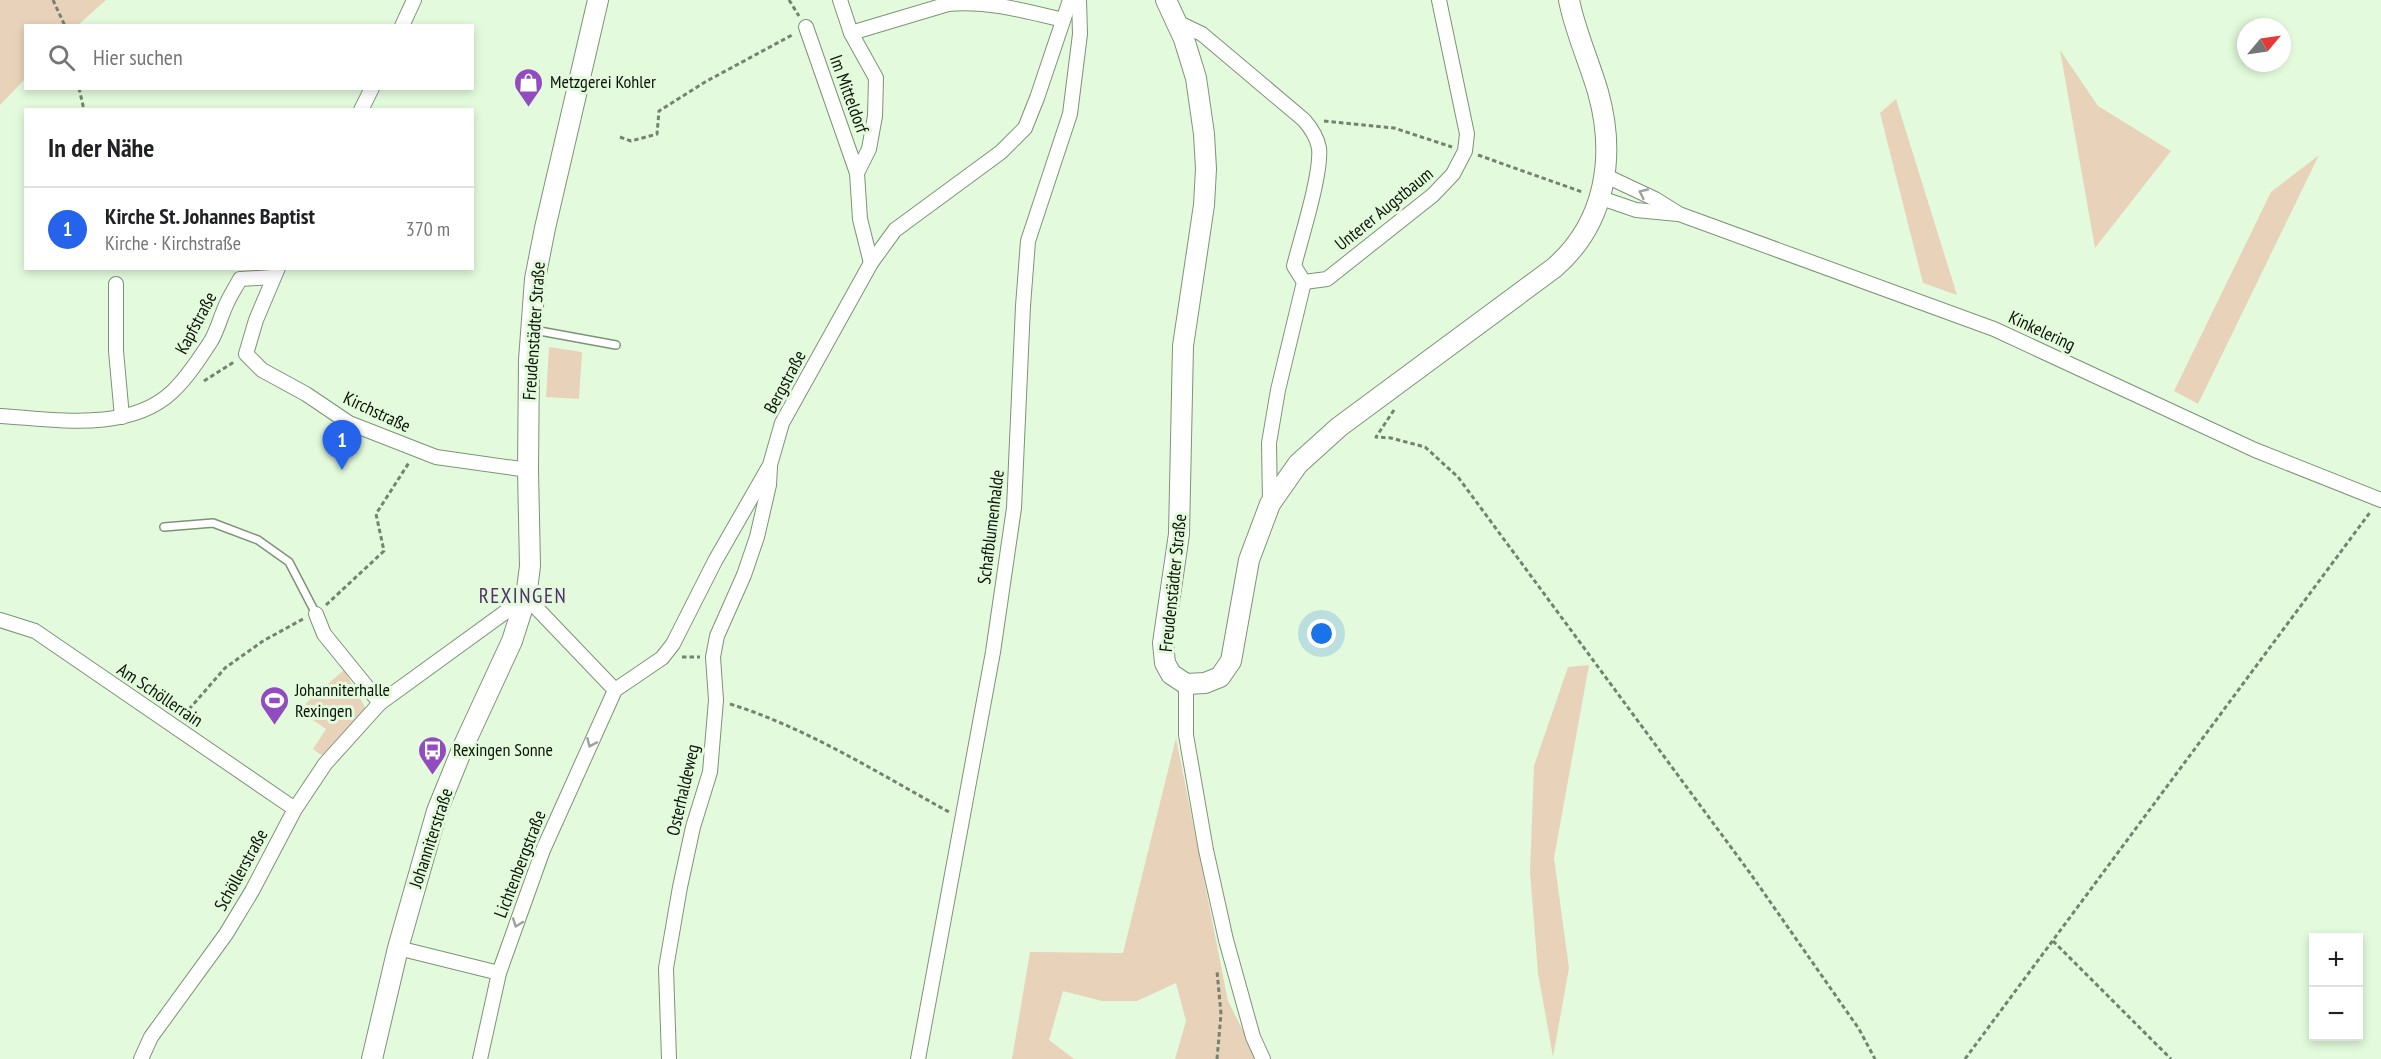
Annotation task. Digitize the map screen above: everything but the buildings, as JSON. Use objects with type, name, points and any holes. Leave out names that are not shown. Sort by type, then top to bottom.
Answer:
[{"type":"street","points":[[403,24],[414,0]]},
{"type":"street","name":"Freudenstädter Straße","points":[[526,597],[530,566],[528,470],[535,279],[598,0]]},
{"type":"street","name":"Im Mitteldorf","points":[[840,0],[851,33],[876,78],[875,116],[868,149],[857,173]]},
{"type":"street","name":"Bergstraße","points":[[615,690],[662,658],[673,644],[715,561],[770,465],[782,423],[871,263],[895,230],[1001,152],[1025,128],[1070,0]]},
{"type":"street","name":"Schafblumenhalde","points":[[918,1059],[993,652],[1014,508],[1023,306],[1029,241],[1070,114],[1080,34],[1079,0]]},
{"type":"street","name":"Freudenstädter Straße","points":[[1166,0],[1177,22],[1196,78],[1204,134],[1206,169],[1204,206],[1183,346],[1179,534],[1163,643],[1165,663],[1171,674],[1186,684]]},
{"type":"street","name":"Unterer Augstbaum","points":[[1304,282],[1327,279],[1425,201],[1453,174],[1464,151],[1467,134],[1439,0]]},
{"type":"street","points":[[1263,1059],[1253,1037],[1226,940],[1206,850],[1185,735],[1186,684],[1205,683],[1220,677],[1231,660],[1249,560],[1270,504],[1298,465],[1339,427],[1566,258],[1578,244],[1592,220],[1601,198],[1606,176],[1607,142],[1599,94],[1569,0]]},
{"type":"street","name":"Im Mitteldorf","points":[[851,33],[963,1],[1018,8],[1063,20]]},
{"type":"street","points":[[1177,22],[1202,34],[1304,120],[1317,139],[1319,159],[1294,266],[1304,282],[1278,390],[1269,443],[1270,504]]},
{"type":"street","name":"Im Mitteldorf","points":[[806,27],[857,173],[860,219],[871,263]]},
{"type":"street","points":[[362,108],[371,90]]},
{"type":"street","name":"Kinkelering","points":[[1606,176],[1655,199],[1680,214],[1994,328],[2255,450],[2380,500]]},
{"type":"street","name":"Kinkelering","points":[[1601,198],[1636,210],[1680,214]]},
{"type":"street","points":[[246,354],[256,320],[275,273]]},
{"type":"street","name":"Kapfstraße","points":[[0,416],[56,420],[122,417],[143,410],[171,393],[180,384],[212,338],[227,302],[240,279],[275,273]]},
{"type":"street","points":[[117,284],[116,351],[122,417]]},
{"type":"street","name":"Kirchstraße","points":[[246,354],[262,370],[306,394],[349,423],[435,457],[528,470]]},
{"type":"street","name":"Osterhaldeweg","points":[[669,1059],[666,968],[690,837],[710,772],[716,700],[713,657],[717,636],[744,575],[757,537],[770,465]]},
{"type":"street","points":[[526,597],[615,690]]},
{"type":"street","name":"Schöllerstraße","points":[[141,1059],[151,1037],[226,934],[252,891],[295,808],[326,764],[380,703],[526,597]]},
{"type":"street","name":"Johanniterstraße","points":[[372,1059],[398,948],[437,811],[463,747],[512,641],[526,597]]},
{"type":"street","points":[[316,614],[324,634],[380,703]]},
{"type":"street","name":"Am Schöllerrain","points":[[0,620],[35,631],[246,777],[295,808]]},
{"type":"street","name":"Lichtenbergstraße","points":[[480,1059],[499,973],[543,850],[615,690]]},
{"type":"street","points":[[398,948],[499,973]]},
{"type":"lane","points":[[532,329],[616,345]]},
{"type":"lane","points":[[164,527],[213,523],[258,540],[289,562],[316,614]]},
{"type":"path","points":[[53,0],[64,24]]},
{"type":"path","points":[[620,137],[631,141],[657,134],[659,111],[705,82],[806,27]]},
{"type":"path","points":[[79,90],[84,108]]},
{"type":"path","points":[[1304,120],[1394,128],[1601,198]]},
{"type":"path","points":[[200,384],[246,354]]},
{"type":"path","points":[[1395,408],[1376,437],[1391,438],[1425,447],[1458,477],[1750,873],[1859,1029],[1875,1059]]},
{"type":"path","points":[[175,726],[225,668],[263,641],[316,614],[384,551],[376,514],[418,450]]},
{"type":"path","points":[[1965,1059],[2380,500]]},
{"type":"path","points":[[662,658],[713,657]]},
{"type":"path","points":[[716,700],[760,714],[797,730],[962,819]]},
{"type":"path","points":[[2054,941],[2171,1059]]},
{"type":"shaded area","points":[[0,0],[106,0],[79,24],[24,24],[24,80],[0,105]]},
{"type":"shaded area","points":[[2060,50],[2098,106],[2171,151],[2095,248]]},
{"type":"shaded area","points":[[1896,99],[1957,295],[1923,283],[1880,113]]},
{"type":"shaded area","points":[[2319,155],[2198,404],[2174,391],[2271,192]]},
{"type":"shaded area","points":[[549,347],[582,352],[579,399],[546,397]]},
{"type":"shaded area","points":[[1589,665],[1554,858],[1569,968],[1553,1057],[1538,973],[1530,872],[1534,766],[1568,667]]},
{"type":"shaded area","points":[[344,670],[366,709],[324,757],[313,749],[326,729],[313,720],[318,713],[305,704]]},
{"type":"shaded area","points":[[1176,738],[1228,1001],[1257,1059],[1175,1059],[1186,1021],[1176,983],[1137,1001],[1102,1001],[1063,991],[1049,1040],[1074,1059],[1012,1059],[1030,952],[1123,953]]},
{"type":"place","name":"Metzgerei Kohler","points":[[529,108]]},
{"type":"place","name":"Kirche St. Johannes Baptist","points":[[342,470]]},
{"type":"place","name":"Johanniterhalle Rexingen","points":[[274,726]]},
{"type":"place","name":"Rexingen Sonne","points":[[432,776]]},
{"type":"district","name":"REXINGEN","points":[[523,596]]}]
